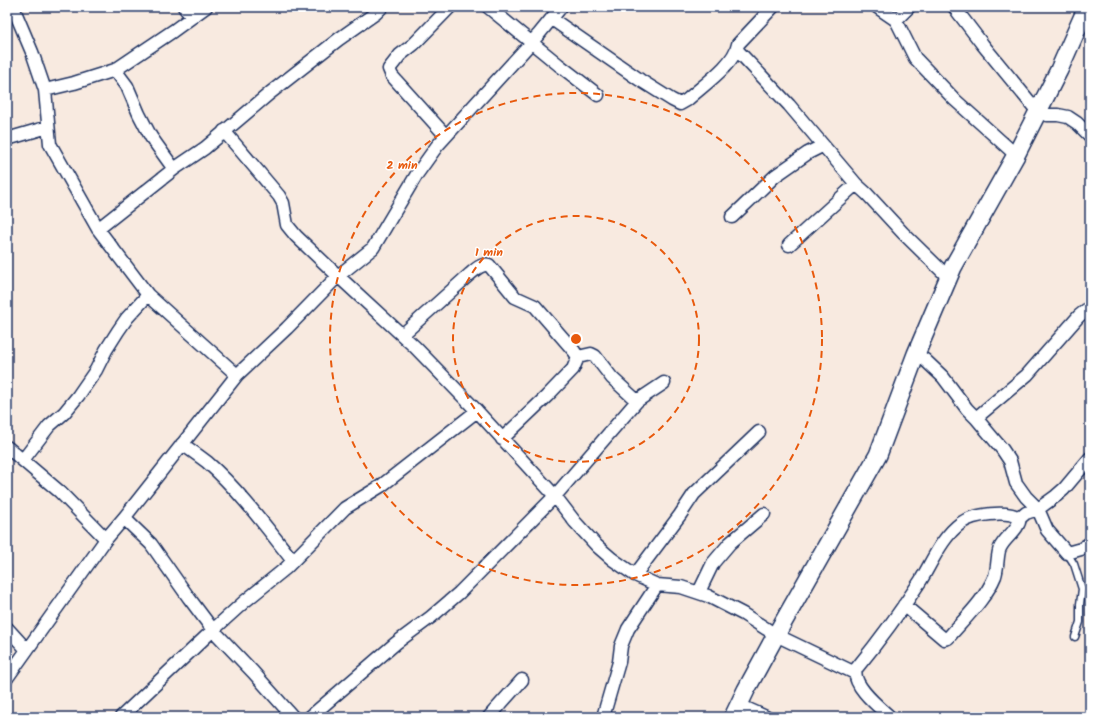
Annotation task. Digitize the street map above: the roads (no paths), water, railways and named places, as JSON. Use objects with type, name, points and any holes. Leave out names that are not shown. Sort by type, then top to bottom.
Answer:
[{"type":"street","points":[[13,7],[46,90],[50,144],[98,229],[148,295],[237,375]]},
{"type":"street","points":[[184,7],[192,17]]},
{"type":"street","points":[[46,90],[115,70],[174,31],[206,7]]},
{"type":"street","points":[[98,229],[174,169],[205,148],[270,93],[382,7]]},
{"type":"street","points":[[446,136],[392,76],[389,69],[400,55],[414,44],[450,7]]},
{"type":"street","points":[[488,7],[598,95]]},
{"type":"street","points":[[7,678],[106,539],[237,375],[287,328],[338,276],[373,248],[417,174],[437,146],[562,7]]},
{"type":"street","points":[[552,19],[640,80],[680,104],[687,100],[725,66],[737,50],[738,44],[773,7]]},
{"type":"street","points":[[877,7],[896,20],[915,58],[955,100],[1016,155]]},
{"type":"street","points":[[896,20],[909,7]]},
{"type":"street","points":[[954,7],[1038,112],[1047,116],[1058,115],[1068,117],[1077,122],[1090,136]]},
{"type":"street","points":[[766,717],[736,711],[776,635],[878,455],[916,354],[948,277],[1016,155],[1059,70],[1087,7]]},
{"type":"street","points":[[737,50],[789,106],[856,184],[948,277]]},
{"type":"street","points":[[115,70],[127,86],[151,137],[174,169]]},
{"type":"street","points":[[7,139],[48,127]]},
{"type":"street","points":[[224,131],[279,196],[283,203],[287,225],[306,246],[402,335],[477,411],[555,496],[575,522],[612,559],[635,575],[657,585],[681,587],[699,592],[743,614],[776,635],[855,674],[866,694],[890,717]]},
{"type":"street","points":[[732,216],[775,176],[808,153],[822,146]]},
{"type":"street","points":[[789,246],[856,184]]},
{"type":"street","points":[[402,335],[465,278],[480,266],[486,264],[489,265],[515,297],[535,306],[556,328],[578,357]]},
{"type":"street","points":[[23,460],[49,426],[64,413],[78,396],[96,370],[118,331],[148,295]]},
{"type":"street","points":[[976,418],[1027,375],[1080,316],[1090,307]]},
{"type":"street","points":[[578,357],[591,354],[595,356],[612,378],[637,401]]},
{"type":"street","points":[[916,354],[925,360],[943,377],[967,410],[976,418],[1010,461],[1016,483],[1026,497],[1038,509],[1047,530],[1067,553],[1081,549],[1090,543]]},
{"type":"street","points":[[502,439],[574,369],[578,357]]},
{"type":"street","points":[[310,717],[396,643],[431,617],[459,593],[555,496],[637,401],[664,383]]},
{"type":"street","points":[[121,717],[213,630],[293,560],[345,508],[381,486],[477,411]]},
{"type":"street","points":[[635,575],[694,494],[759,432]]},
{"type":"street","points":[[182,444],[207,462],[220,474],[293,560]]},
{"type":"street","points":[[7,447],[60,492],[106,539]]},
{"type":"street","points":[[904,605],[944,639],[948,638],[982,599],[990,586],[995,574],[999,549],[1020,523],[1020,518],[1026,513],[1038,509],[1056,496],[1064,489],[1090,458]]},
{"type":"street","points":[[855,674],[856,669],[880,640],[922,579],[934,555],[946,539],[963,522],[992,514],[1009,513],[1020,518]]},
{"type":"street","points":[[699,592],[714,563],[730,543],[764,514]]},
{"type":"street","points":[[124,518],[151,544],[213,630],[293,717]]},
{"type":"street","points":[[603,717],[619,662],[621,646],[628,629],[657,585]]},
{"type":"street","points":[[7,628],[27,650]]},
{"type":"street","points":[[489,717],[522,680]]},
{"type":"lane","points":[[1067,553],[1074,564],[1082,589],[1080,622],[1075,637]]}]
